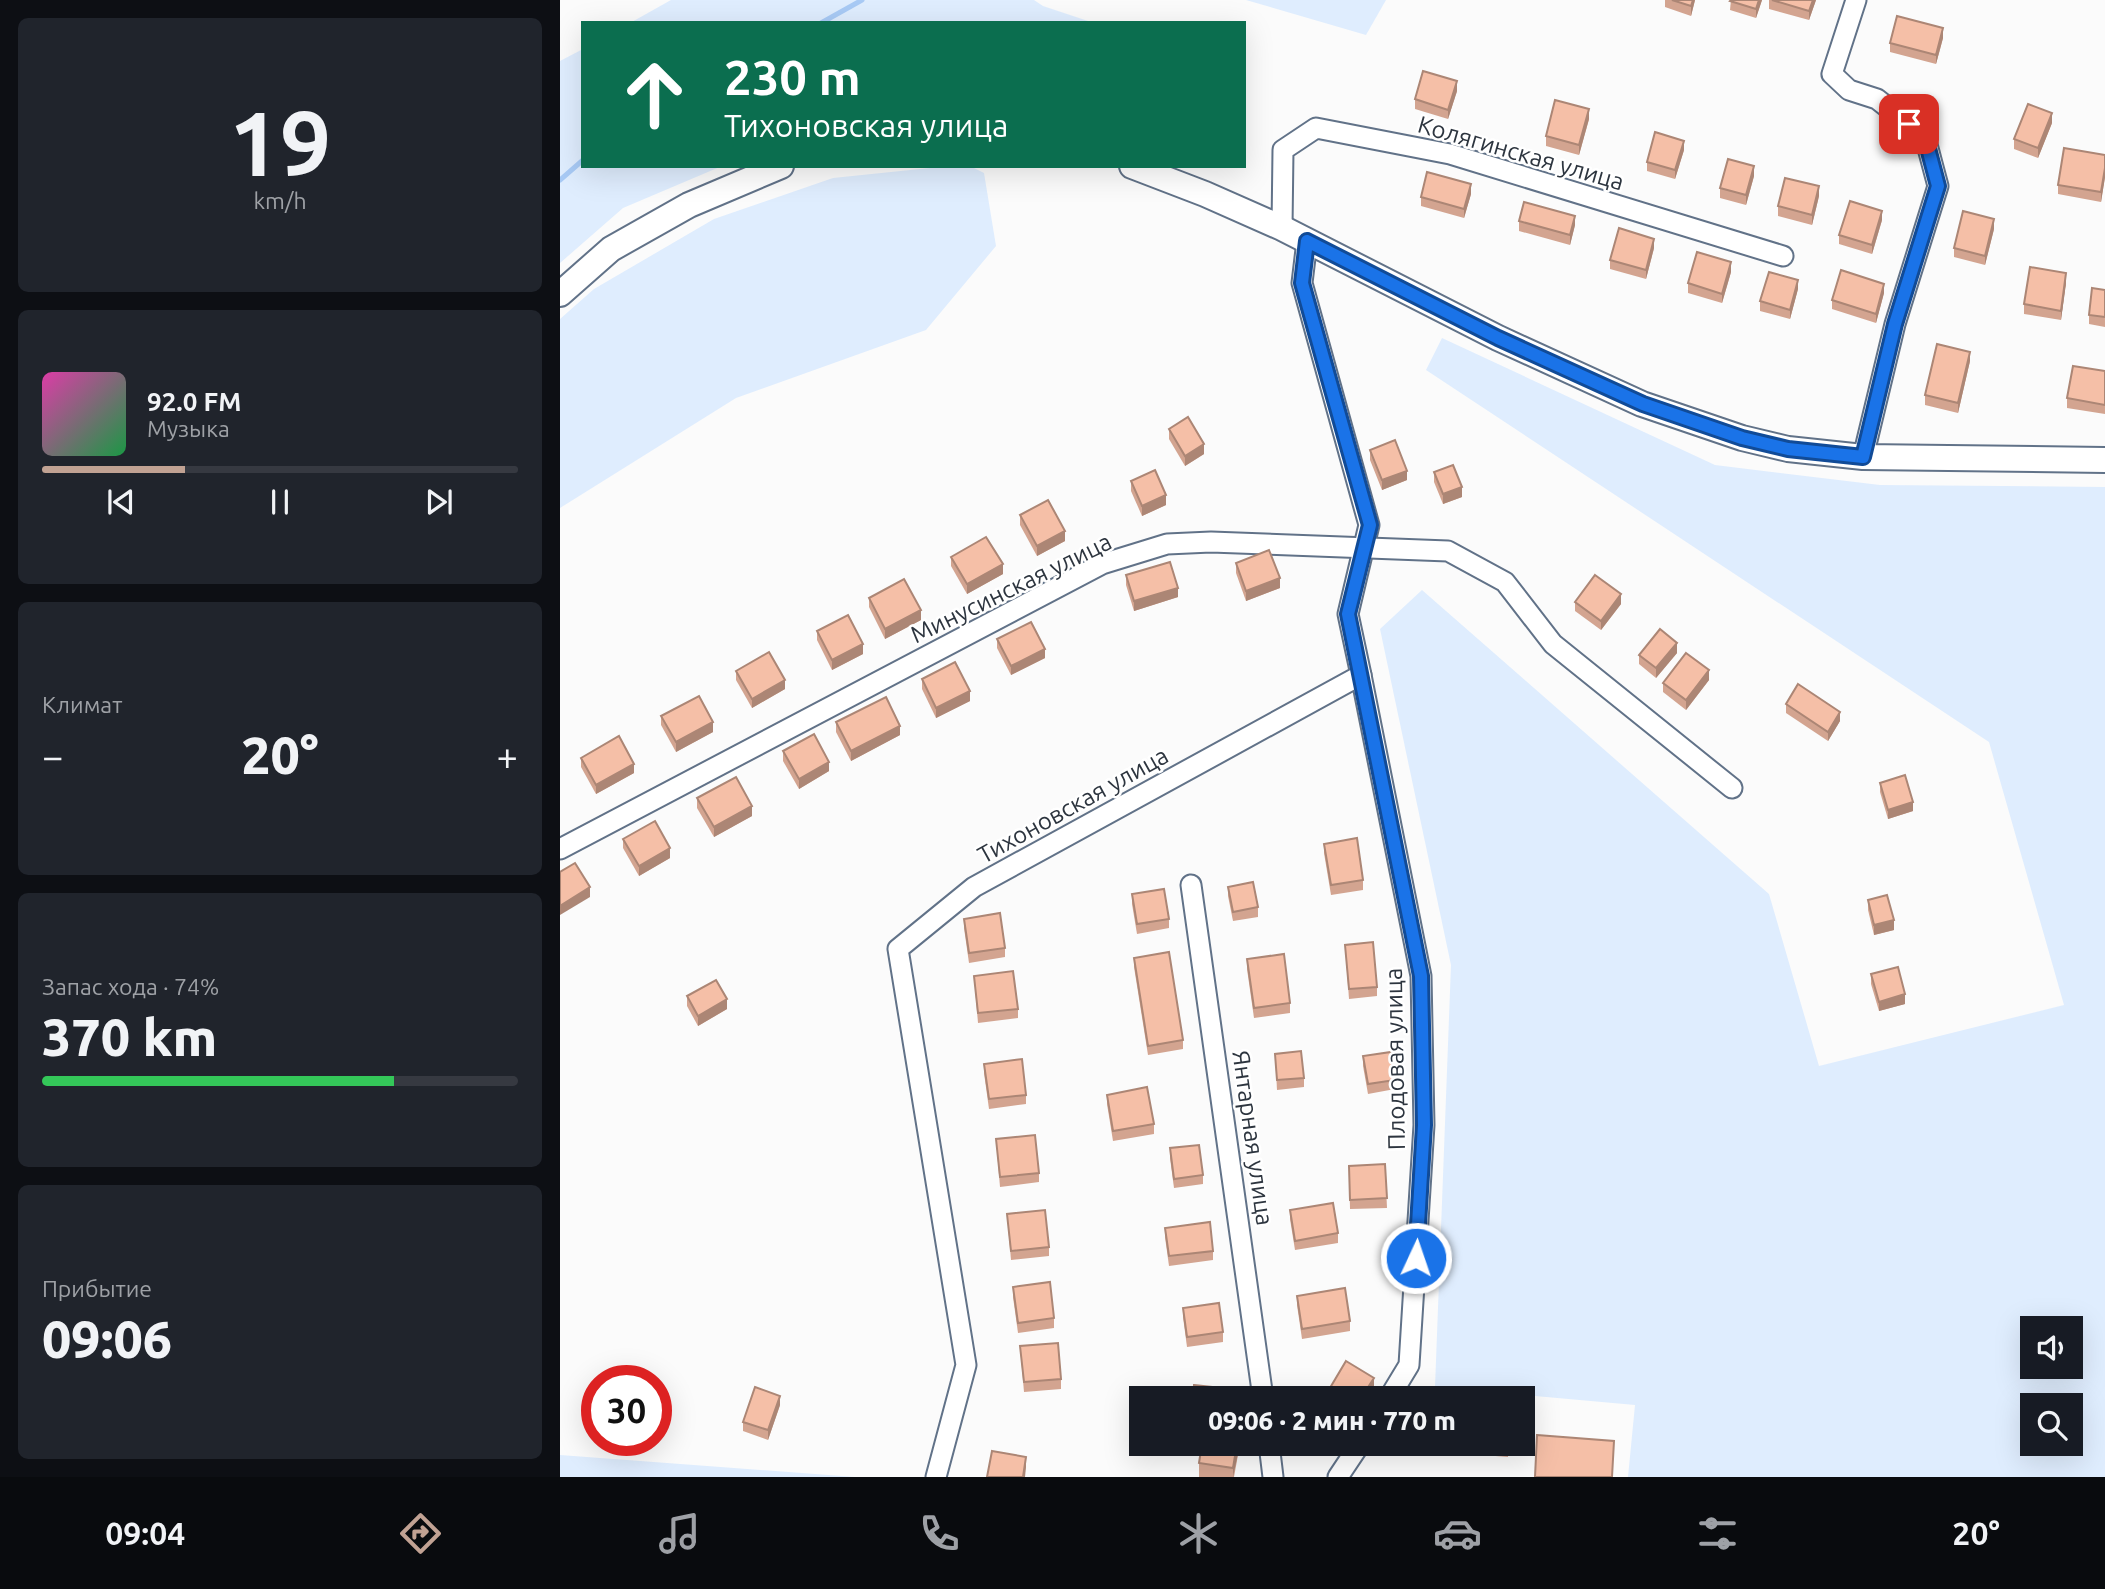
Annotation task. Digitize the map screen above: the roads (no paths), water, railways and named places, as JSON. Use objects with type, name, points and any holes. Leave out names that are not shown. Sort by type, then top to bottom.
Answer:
[{"type":"main road","points":[[560,294],[611,249],[689,205],[776,168]]},
{"type":"main road","points":[[1137,168],[1282,228],[1498,338],[1643,404],[1742,438],[1788,449],[1863,457],[2105,460]]},
{"type":"street","points":[[1856,0],[1832,74],[1849,90],[1877,99],[1925,137],[1938,186],[1895,324],[1863,457]]},
{"type":"street","name":"Колягинская улица","points":[[1282,228],[1283,150],[1316,128],[1450,154],[1783,256]]},
{"type":"street","points":[[1307,241],[1302,283],[1370,525],[1348,614],[1361,676]]},
{"type":"street","name":"Минусинская улица","points":[[560,849],[1102,564],[1167,544],[1211,542],[1363,550],[1448,551],[1506,582],[1553,644],[1732,788]]},
{"type":"street","name":"Плодовая улица","points":[[1361,676],[1421,976],[1424,1125],[1409,1366],[1396,1386]]},
{"type":"street","name":"Тихоновская улица","points":[[936,1477],[967,1365],[898,949],[974,887],[1361,676]]},
{"type":"street","name":"Янтарная улица","points":[[1191,885],[1261,1386]]},
{"type":"street","points":[[1270,1456],[1273,1477]]},
{"type":"street","points":[[1338,1477],[1352,1456]]},
{"type":"waterway","points":[[825,21],[862,0]]},
{"type":"waterway","points":[[560,180],[581,162]]}]
